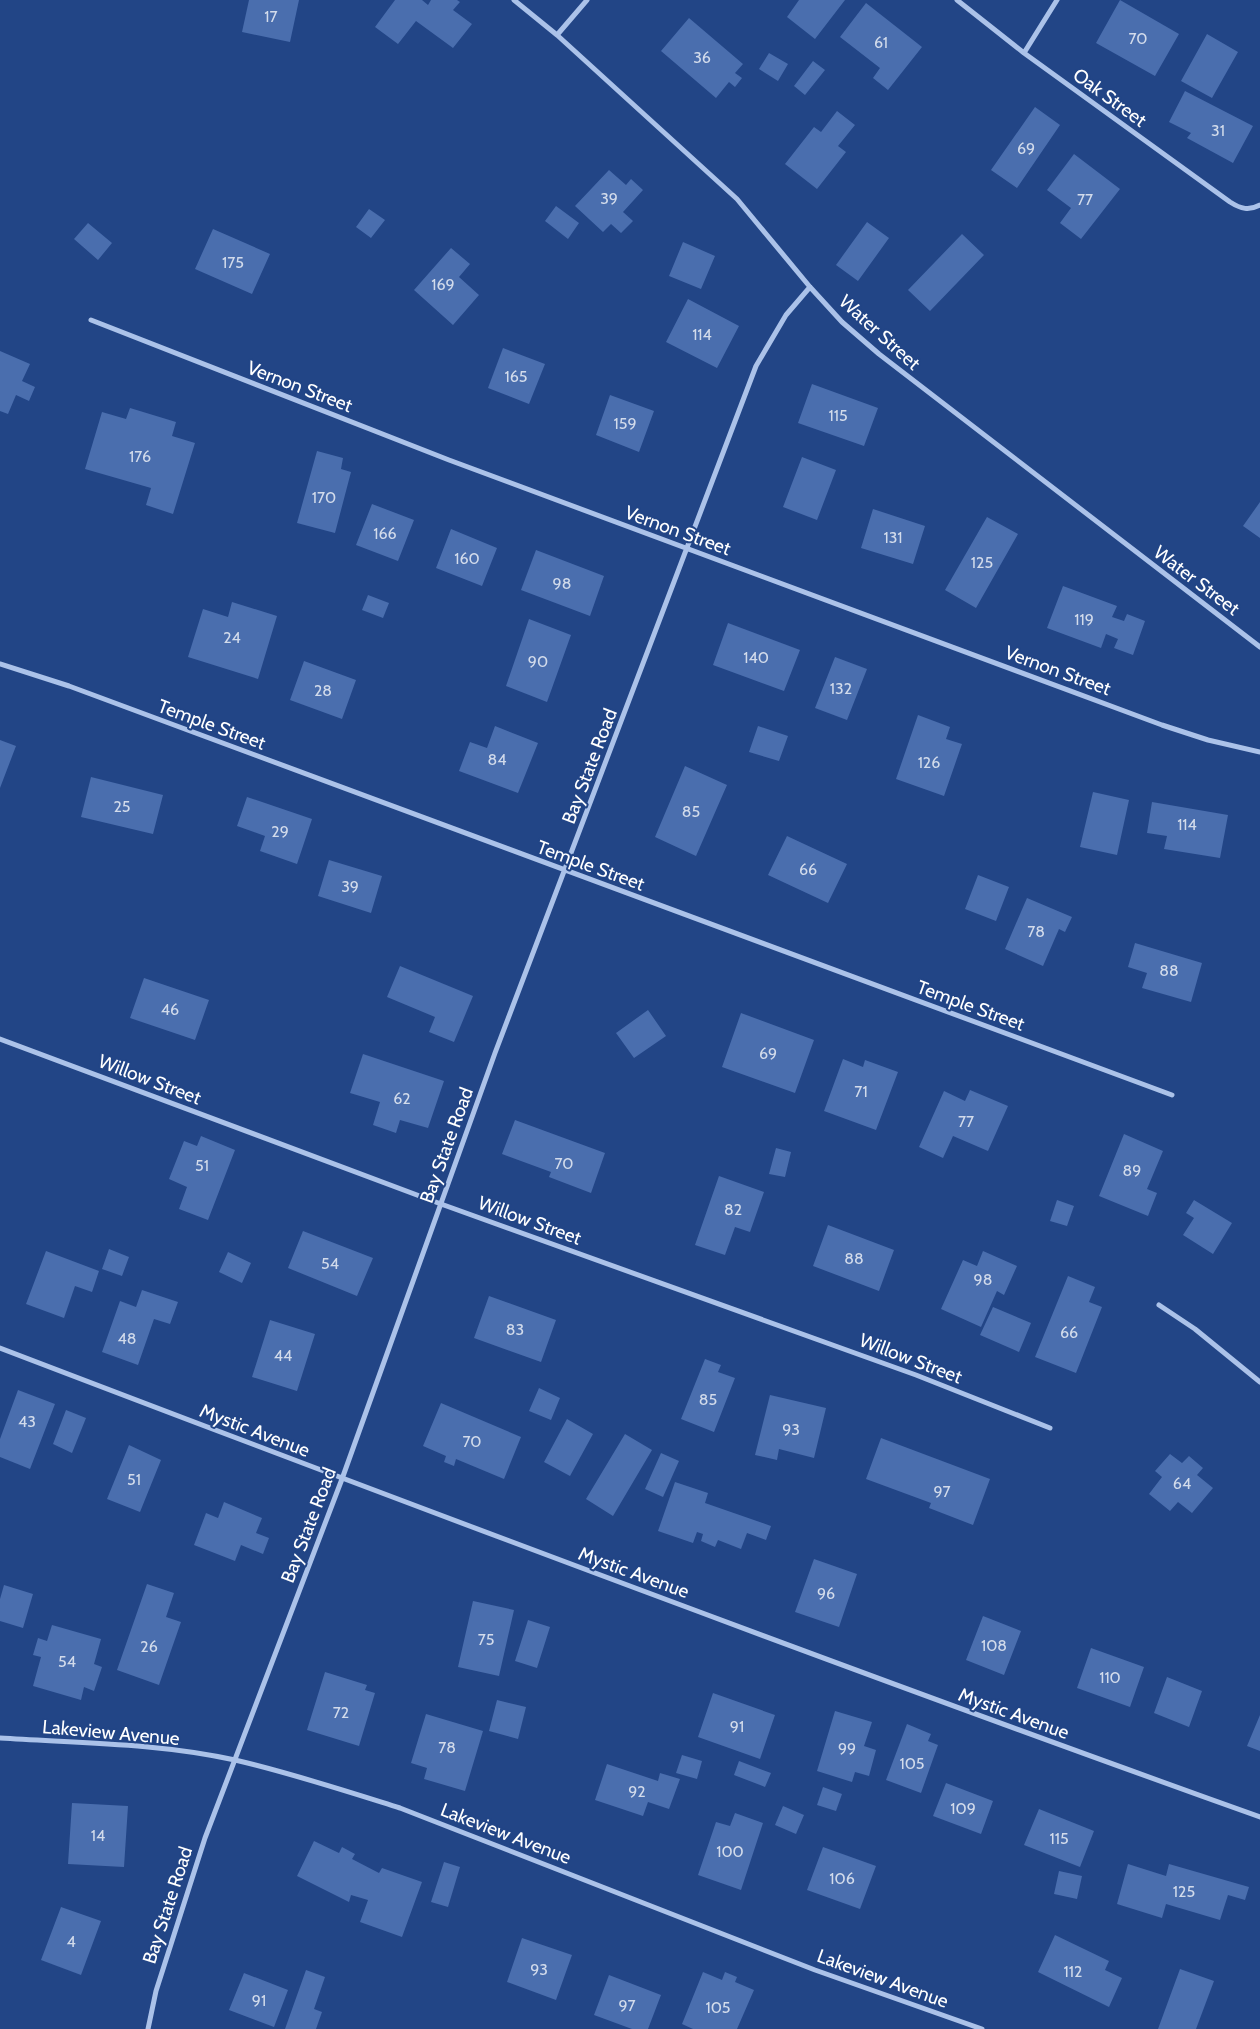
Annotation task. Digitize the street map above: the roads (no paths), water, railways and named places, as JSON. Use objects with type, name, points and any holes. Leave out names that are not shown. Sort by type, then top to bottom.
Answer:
[{"type":"street","name":"Water Street","points":[[514,0],[557,35],[737,199],[810,287],[842,322],[913,382],[1260,647]]},
{"type":"street","points":[[557,35],[587,0]]},
{"type":"street","name":"Oak Street","points":[[957,0],[1024,53],[1230,202],[1240,208],[1250,210],[1260,205]]},
{"type":"street","points":[[1024,53],[1057,0]]},
{"type":"street","name":"Bay State Road","points":[[148,2029],[156,1992],[187,1890],[234,1760],[342,1479],[495,1053],[566,872],[756,366],[786,315],[810,287]]},
{"type":"street","name":"Vernon Street","points":[[91,320],[448,460],[1162,725],[1208,740],[1260,752]]},
{"type":"street","name":"Temple Street","points":[[0,664],[69,686],[566,872],[1172,1095]]},
{"type":"street","name":"Willow Street","points":[[0,1039],[441,1204],[916,1375],[1050,1428]]},
{"type":"street","points":[[1159,1305],[1195,1329],[1260,1382]]},
{"type":"street","name":"Mystic Avenue","points":[[0,1348],[342,1479],[987,1719],[1260,1817]]},
{"type":"street","name":"Lakeview Avenue","points":[[0,1738],[183,1752],[234,1760],[400,1808],[815,1970],[982,2029]]}]
